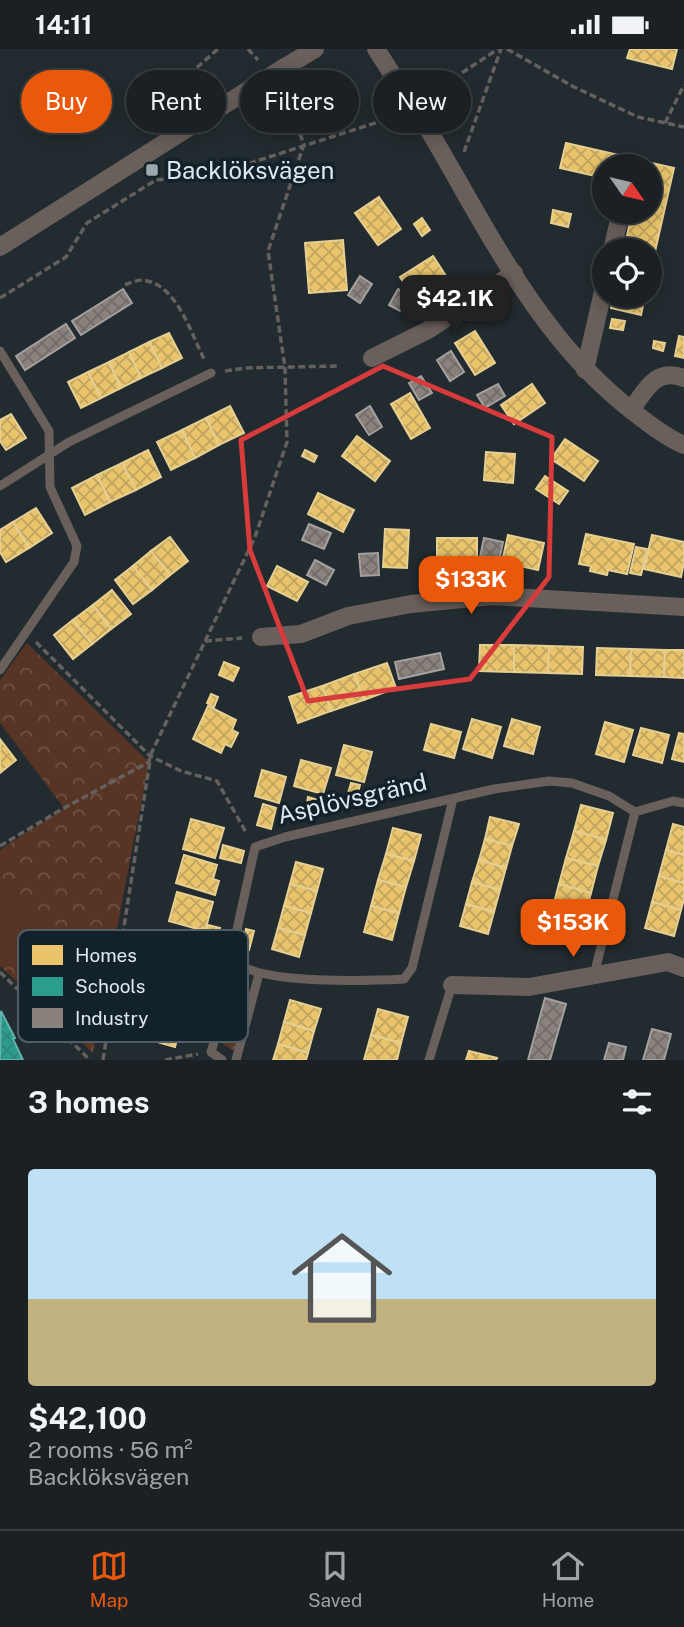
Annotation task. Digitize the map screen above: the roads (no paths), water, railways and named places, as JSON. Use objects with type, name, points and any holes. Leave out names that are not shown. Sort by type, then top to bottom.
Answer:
[{"type":"street","points":[[0,247],[315,49]]},
{"type":"street","points":[[376,49],[424,122],[497,248],[538,310],[585,370],[631,410],[684,445]]},
{"type":"street","points":[[372,358],[428,330],[514,272]]},
{"type":"street","points":[[585,370],[599,308]]},
{"type":"street","points":[[631,410],[652,383],[662,375],[673,374],[684,378]]},
{"type":"street","points":[[261,637],[300,633],[348,616],[463,597],[493,596],[684,607]]},
{"type":"street","points":[[452,985],[529,987],[668,962],[684,968]]},
{"type":"lane","points":[[0,351],[49,431],[50,487],[77,546],[74,562],[0,670]]},
{"type":"lane","points":[[0,486],[69,442],[211,373]]},
{"type":"lane","name":"Asplövsgränd","points":[[237,930],[255,848],[285,837],[494,789],[549,781],[572,783],[609,796],[635,812]]},
{"type":"lane","name":"Asplövsgränd","points":[[248,969],[259,974],[363,981],[404,979],[412,968],[453,799]]},
{"type":"lane","points":[[594,975],[635,812],[673,801],[684,803]]},
{"type":"lane","points":[[248,1015],[259,974]]},
{"type":"lane","points":[[429,1060],[452,985]]},
{"type":"lane","name":"Asplövsgränd","points":[[214,1042],[211,1052],[222,1060]]},
{"type":"lane","points":[[236,1060],[241,1042]]},
{"type":"place","name":"Backlöksvägen","points":[[152,170]]}]
